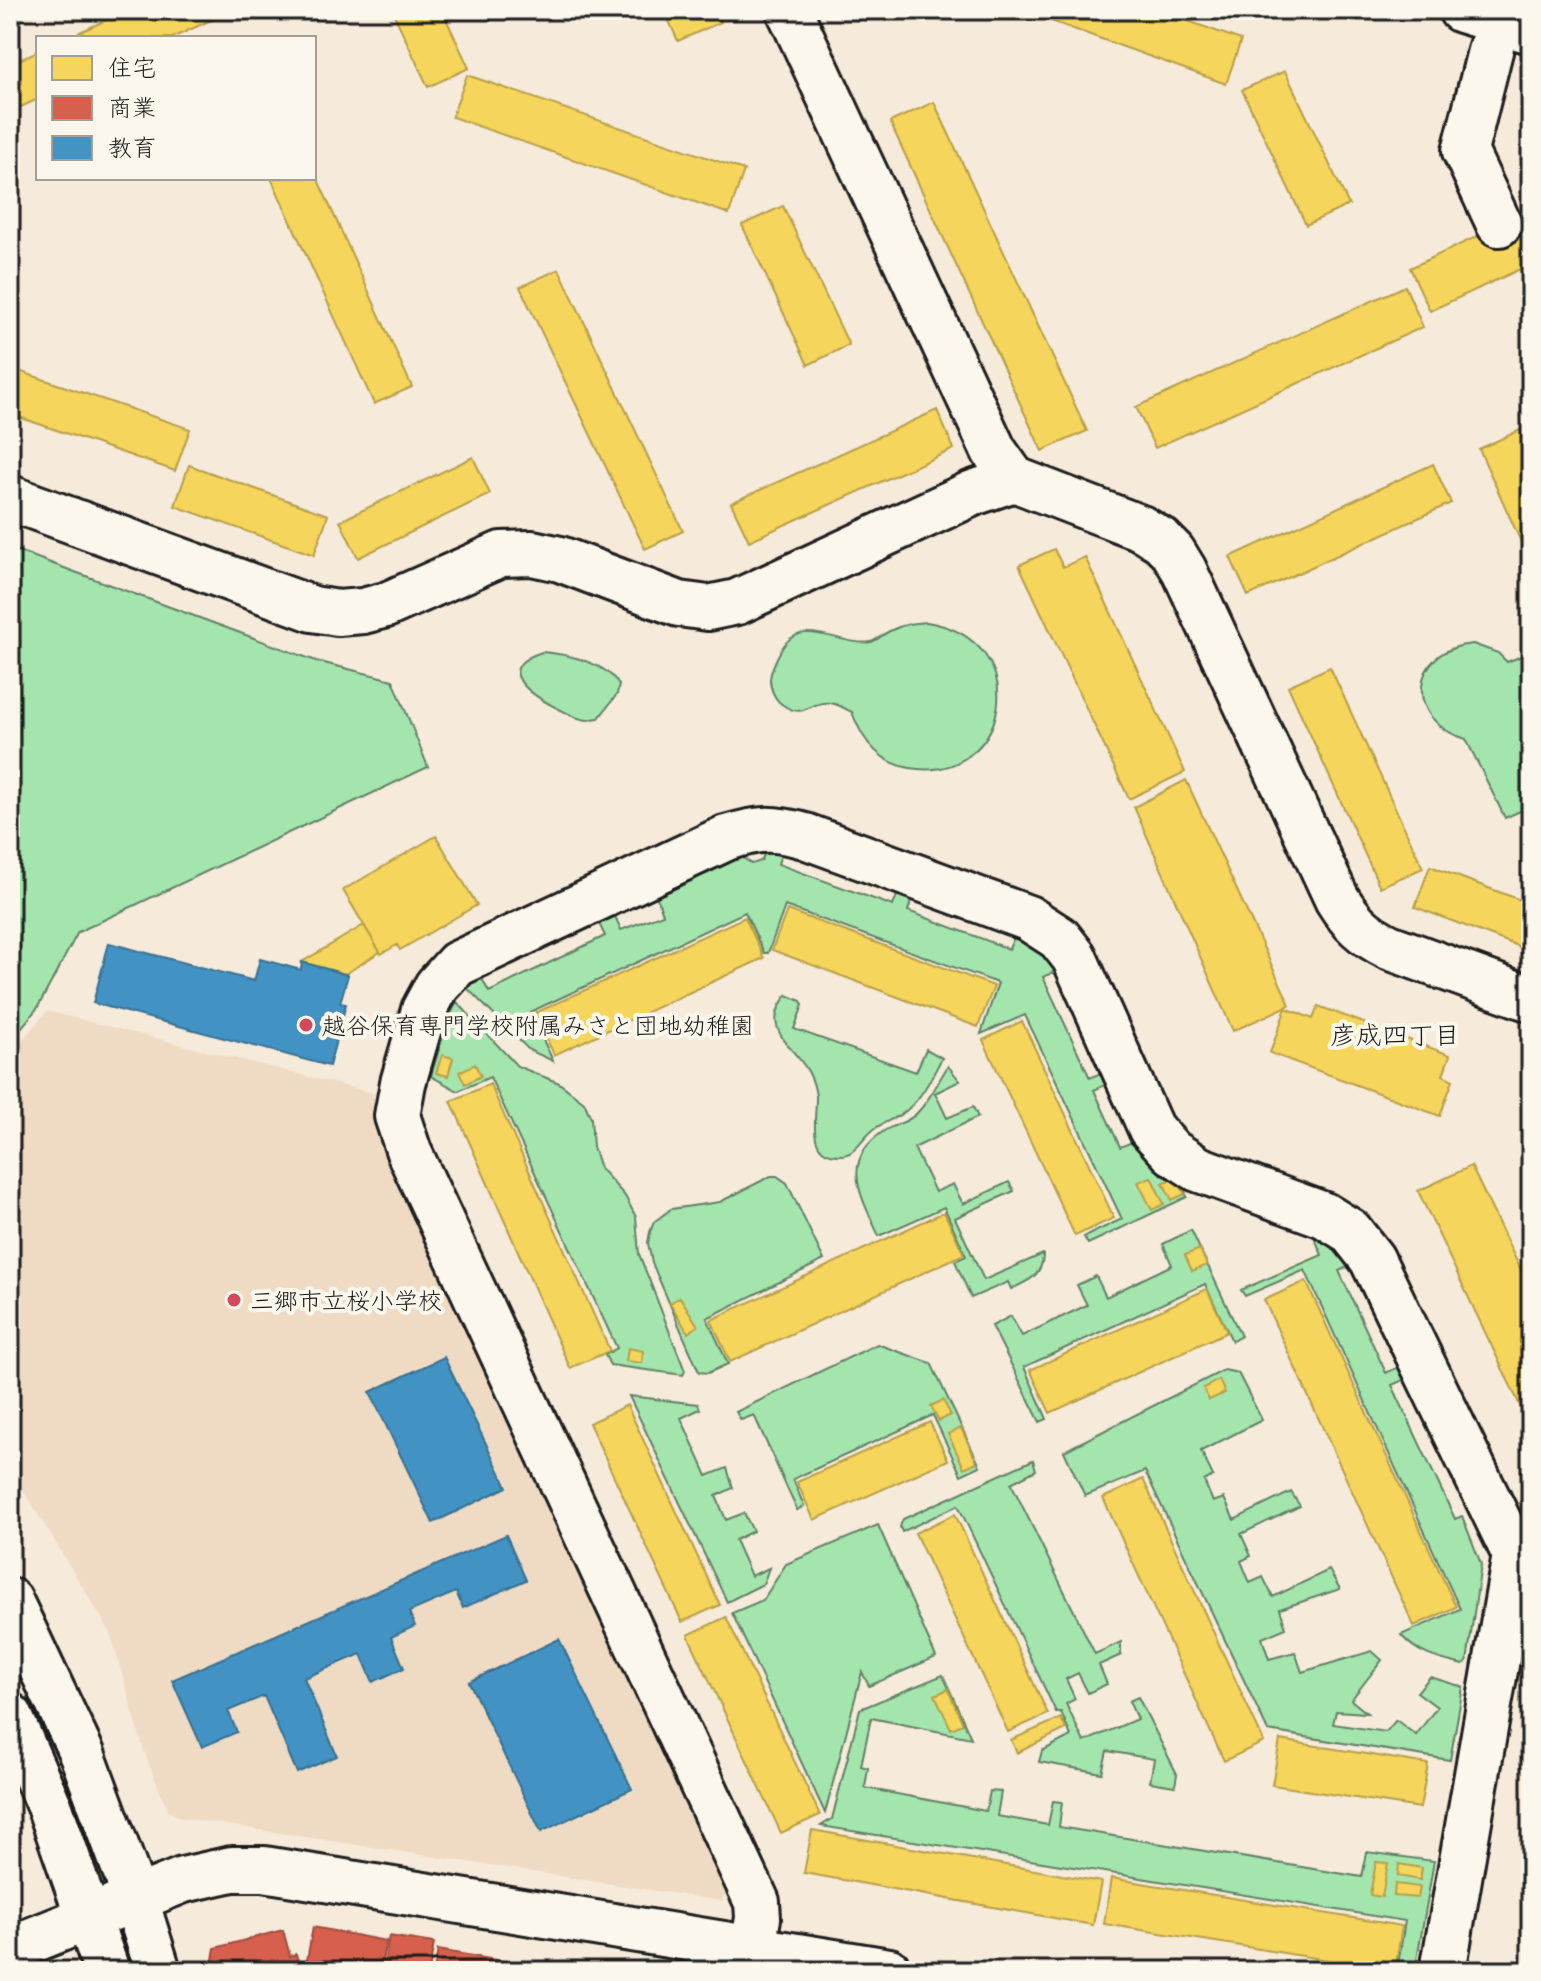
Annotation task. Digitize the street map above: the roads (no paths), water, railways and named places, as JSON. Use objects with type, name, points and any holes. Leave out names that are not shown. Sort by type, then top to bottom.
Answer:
[{"type":"street","points":[[789,10],[994,451],[1014,479],[1141,528],[1173,552],[1337,899],[1351,921],[1370,937],[1389,947],[1531,999]]},
{"type":"street","points":[[1461,10],[1531,31]]},
{"type":"street","points":[[1491,47],[1465,151],[1499,224]]},
{"type":"street","points":[[10,498],[313,609],[338,613],[386,605],[501,554],[532,553],[560,559],[679,604],[708,608],[737,602],[973,493],[1014,479]]},
{"type":"street","points":[[753,1949],[757,1902],[409,1152],[397,1116],[424,1010],[437,986],[457,964],[726,838],[758,829],[805,836],[1028,918],[1059,938],[1074,957],[1151,1129],[1172,1152],[1198,1169],[1324,1215],[1350,1231],[1372,1259],[1523,1552],[1443,1971]]},
{"type":"street","points":[[10,1601],[82,1754],[135,1897],[158,1971]]},
{"type":"street","points":[[10,1716],[50,1808],[107,1971]]},
{"type":"street","points":[[10,1949],[183,1880],[232,1869],[264,1869],[753,1949],[842,1967],[889,1971]]},
{"type":"place","name":"越谷保育専門学校附属みさと団地幼稚園","points":[[306,1025]]},
{"type":"place","name":"三郷市立桜小学校","points":[[234,1300]]},
{"type":"district","name":"彦成四丁目","points":[[1395,1035]]}]
